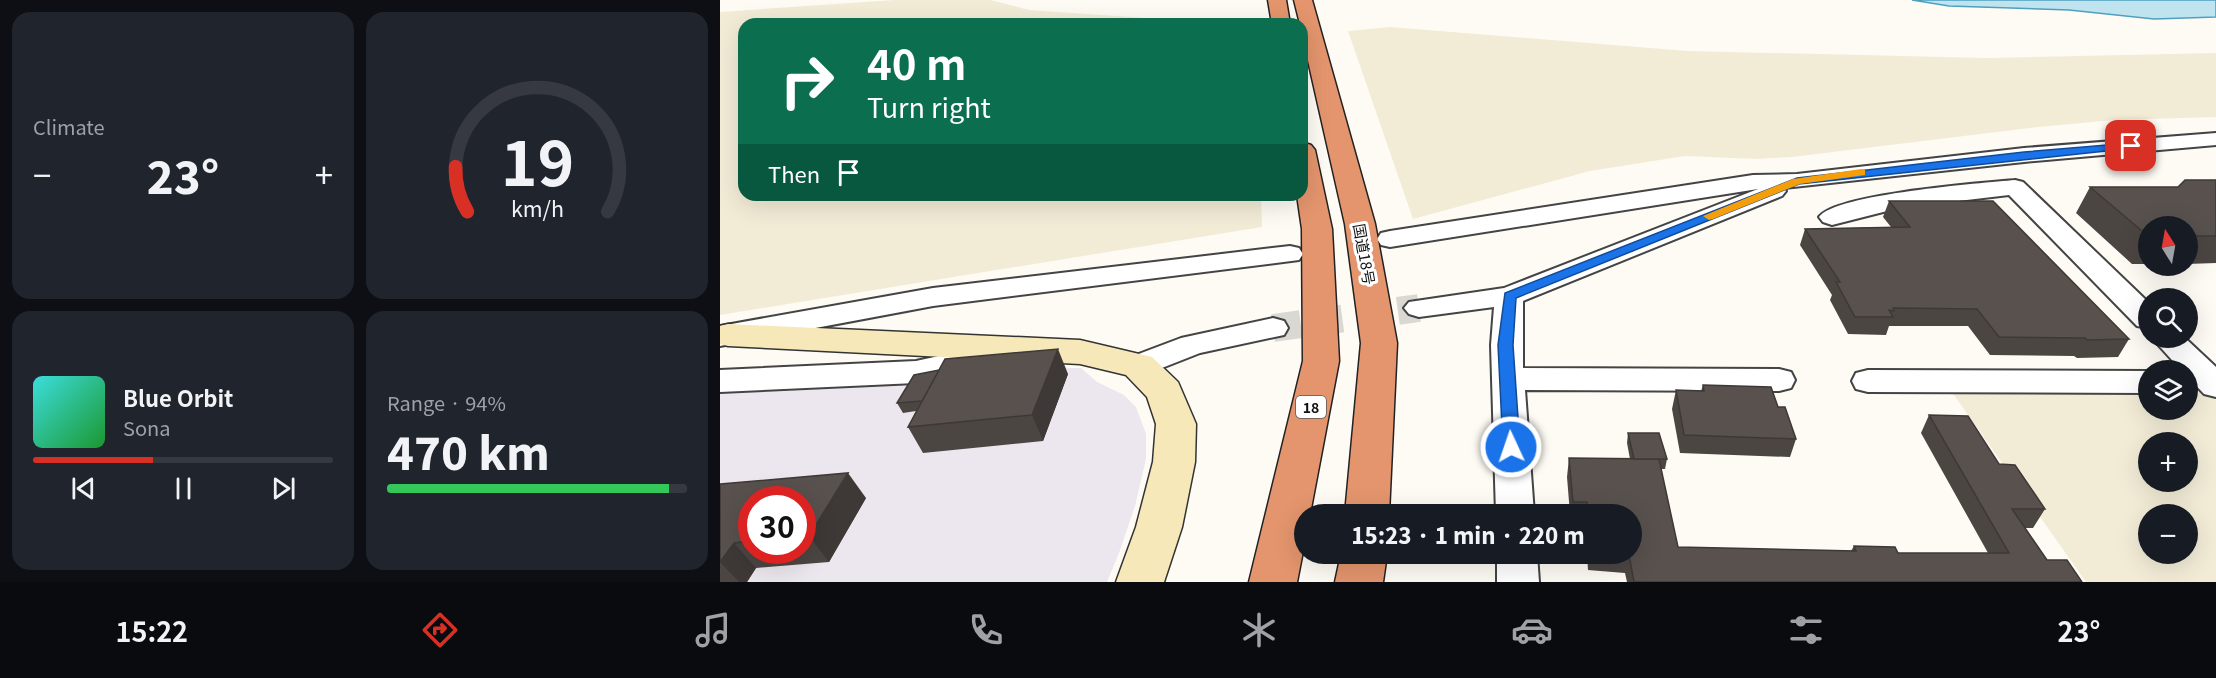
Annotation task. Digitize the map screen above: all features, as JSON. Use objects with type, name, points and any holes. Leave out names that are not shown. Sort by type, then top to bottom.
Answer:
[{"type":"highway","points":[[1277,0],[1280,18]]},
{"type":"highway","name":"国道18号","points":[[1303,0],[1375,231],[1379,343],[1368,504]]},
{"type":"highway","name":"18","points":[[1273,582],[1321,361],[1303,242],[1303,201]]},
{"type":"highway","points":[[1359,582],[1362,564]]},
{"type":"street","points":[[1375,231],[1753,182],[1797,181],[2024,155],[2216,139]]},
{"type":"street","points":[[1419,308],[1509,296],[1797,181]]},
{"type":"street","points":[[1832,217],[1859,208],[1891,202],[2015,187],[2138,308]]},
{"type":"street","points":[[724,336],[933,297],[1303,242]]},
{"type":"street","points":[[1509,296],[1506,345],[1514,504]]},
{"type":"street","points":[[1139,366],[1191,345],[1273,328]]},
{"type":"street","points":[[724,336],[1080,352],[1139,366],[1164,391],[1176,424],[1172,473],[1159,527],[1140,582]]},
{"type":"street","points":[[2175,348],[2205,384]]},
{"type":"street","points":[[720,381],[916,372],[1014,349]]},
{"type":"street","points":[[1508,379],[1779,380]]},
{"type":"street","points":[[1868,381],[2138,382]]},
{"type":"street","points":[[1517,564],[1518,582]]},
{"type":"shaded area","points":[[894,0],[991,0],[1029,10],[1145,18],[738,18],[738,201],[1261,201],[1262,227],[720,315],[720,12]]},
{"type":"shaded area","points":[[1390,27],[1688,51],[1987,58],[2216,53],[2216,117],[2114,120],[2039,127],[1792,157],[1758,159],[1685,156],[1590,171],[1413,219],[1348,31]]},
{"type":"shaded area","points":[[1081,368],[1097,382],[1124,395],[1136,407],[1146,434],[1146,459],[1135,506],[1107,582],[720,582],[720,390],[961,369]]},
{"type":"shaded area","points":[[1949,388],[2138,389],[2138,420],[2198,420],[2198,389],[2205,389],[2216,400],[2216,582],[2086,582]]},
{"type":"water","points":[[1912,0],[2216,0],[2216,17],[2154,19],[2069,10],[1949,6]]},
{"type":"building","points":[[2185,180],[2216,180],[2216,236],[2198,236],[2198,216],[2138,216],[2138,228],[2090,187],[2178,187]]},
{"type":"building","points":[[1889,201],[1993,201],[2129,339],[1999,337],[1977,309],[1893,308],[1894,311],[1889,310],[1893,317],[1855,317],[1836,282],[1840,282],[1805,229],[1910,227]]},
{"type":"building","points":[[1058,349],[1032,415],[908,427],[945,359]]},
{"type":"building","points":[[939,370],[922,401],[897,403],[914,375]]},
{"type":"building","points":[[1703,385],[1771,387],[1778,407],[1785,407],[1796,439],[1684,435],[1676,390],[1704,391]]},
{"type":"building","points":[[1929,415],[1968,416],[1999,464],[2015,465],[2045,509],[2012,509],[2047,560],[2067,560],[2082,582],[1634,582],[1631,564],[1642,564],[1642,504],[1573,502],[1569,458],[1659,459],[1678,547],[1856,551],[1854,546],[1895,547],[1898,553],[2009,553]]},
{"type":"building","points":[[1628,433],[1659,433],[1667,459],[1634,459]]},
{"type":"building","points":[[848,473],[816,525],[816,486],[738,486],[738,543],[734,543],[720,562],[720,484]]},
{"type":"tunnel","points":[[1273,328],[1419,308]]},
{"type":"slow traffic","points":[[1709,216],[1797,181],[1861,173]]},
{"type":"route","points":[[1511,447],[1506,345],[1509,296],[1797,181],[1852,173],[2131,146]]}]
